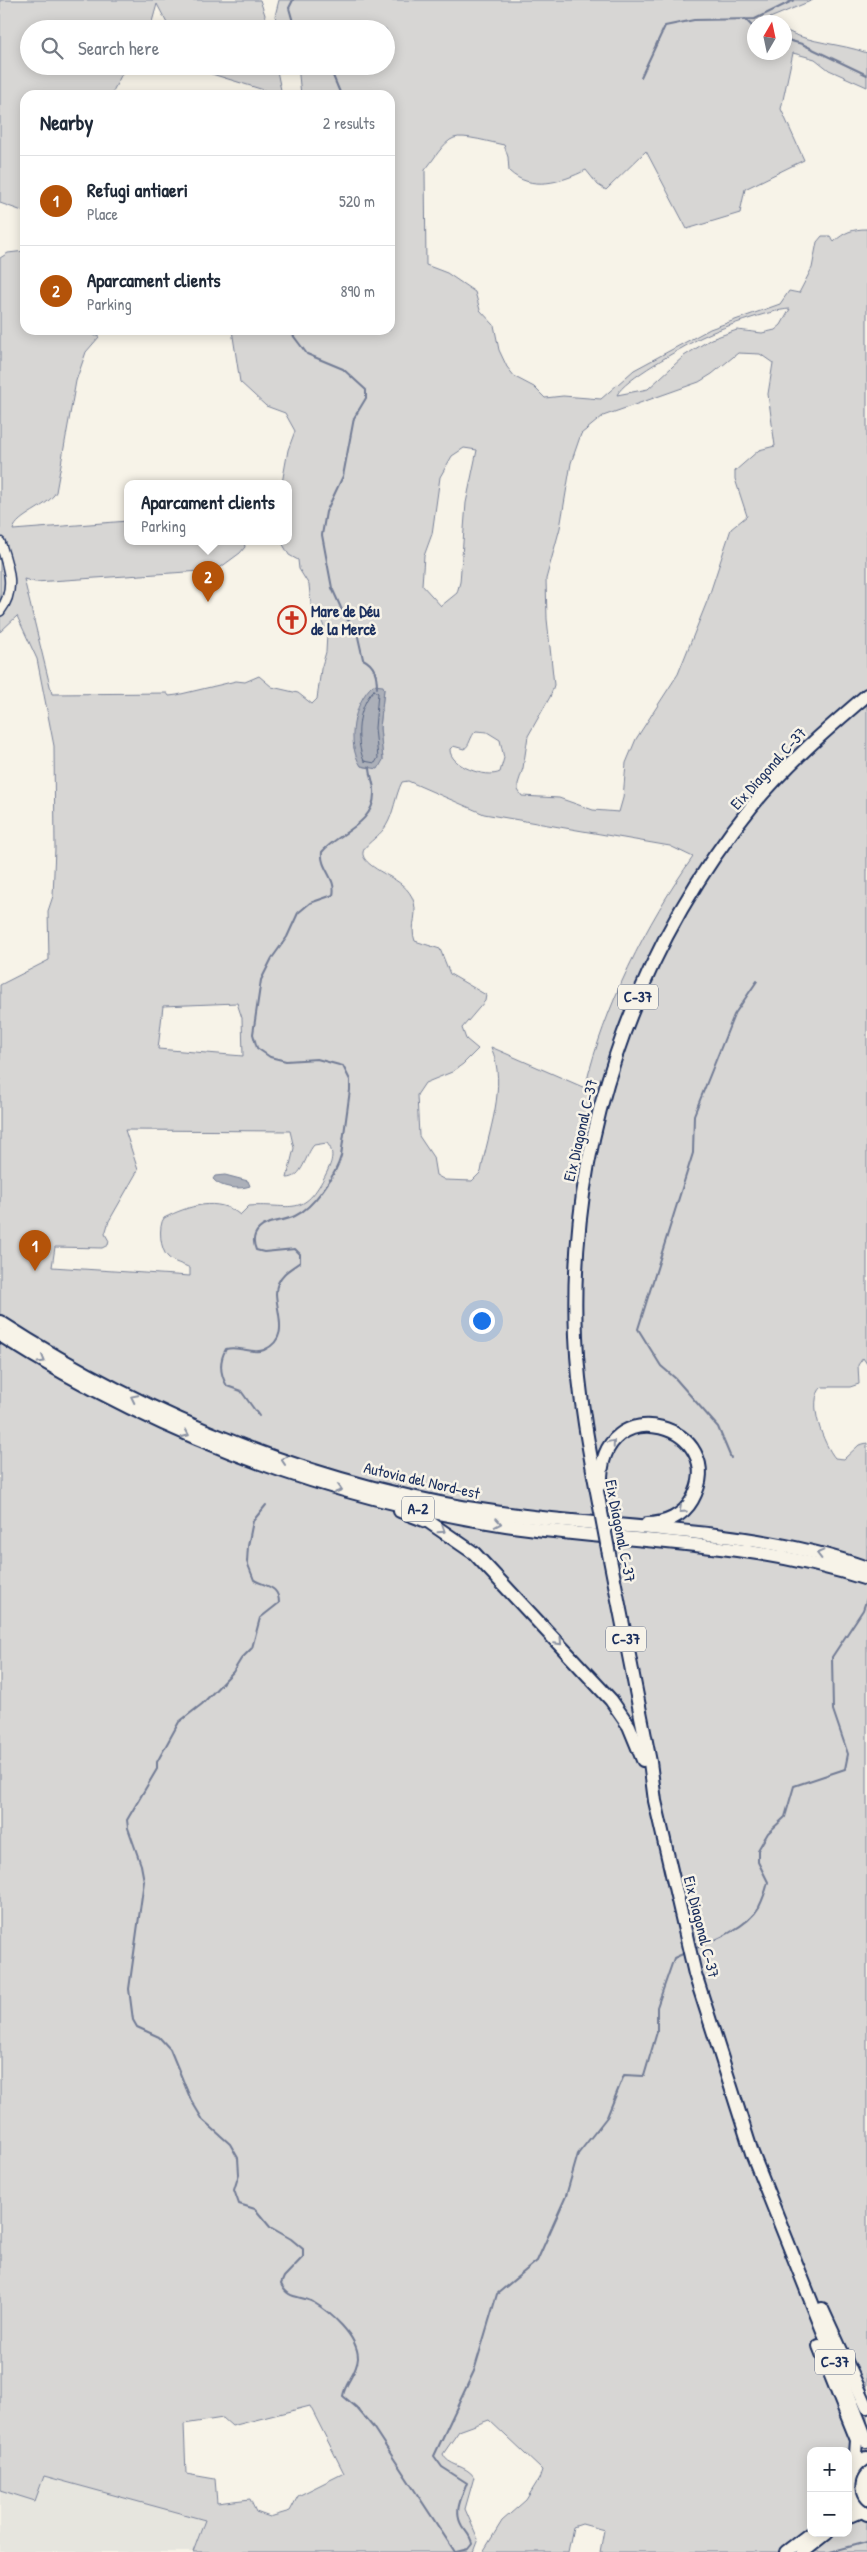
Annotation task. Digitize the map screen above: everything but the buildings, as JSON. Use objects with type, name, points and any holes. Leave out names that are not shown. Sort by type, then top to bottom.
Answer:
[{"type":"highway","name":"Eix Diagonal C-37","points":[[867,695],[810,743],[752,806],[703,874],[660,951],[629,1015],[606,1083],[587,1163],[581,1204],[575,1308],[587,1440],[650,1762],[654,1801],[696,1974],[752,2153],[867,2441]]},
{"type":"highway","name":"Autovia del Nord-est","points":[[0,1322],[48,1352],[119,1391],[166,1414],[246,1446],[340,1478],[398,1493],[497,1513],[751,1540],[798,1549],[867,1568]]},
{"type":"highway","name":"Autovia del Nord-est","points":[[0,1335],[93,1389],[211,1445],[296,1477],[365,1497],[506,1525],[754,1551],[816,1564],[867,1580]]},
{"type":"highway","points":[[550,1520],[564,1517],[654,1524],[671,1519],[691,1502],[698,1484],[698,1466],[692,1448],[679,1434],[660,1426],[638,1426],[621,1434],[603,1456],[600,1472],[602,1498],[600,1509]]},
{"type":"highway","points":[[365,1497],[429,1522],[481,1560],[596,1682],[621,1712],[642,1754],[654,1801]]},
{"type":"highway","points":[[752,2153],[755,2173],[782,2251],[857,2440],[855,2467],[850,2480],[849,2492]]},
{"type":"highway","points":[[766,2190],[773,2195],[867,2407]]},
{"type":"highway","points":[[855,2467],[867,2458]]},
{"type":"highway","points":[[852,2500],[864,2512],[852,2516]]},
{"type":"highway","points":[[786,2552],[807,2536]]},
{"type":"highway","points":[[803,2552],[822,2537]]},
{"type":"street","points":[[0,542],[11,581],[7,601],[0,611]]},
{"type":"shaded area","points":[[0,0],[260,0],[265,15],[264,20],[165,20],[157,4],[153,20],[20,20],[20,75],[121,75],[114,90],[20,90],[20,210],[0,203]]},
{"type":"shaded area","points":[[279,0],[813,0],[777,15],[747,15],[747,60],[792,60],[781,109],[804,160],[745,189],[740,213],[687,229],[646,151],[606,190],[598,185],[586,170],[567,178],[547,183],[527,181],[509,171],[508,157],[504,145],[464,137],[454,138],[446,143],[425,170],[426,265],[447,273],[475,292],[480,310],[494,325],[499,350],[507,367],[515,377],[534,387],[545,398],[563,396],[601,399],[634,370],[710,329],[780,304],[789,291],[799,293],[812,268],[817,242],[822,236],[830,236],[834,242],[849,232],[867,229],[867,1364],[863,1358],[858,1365],[859,1384],[850,1387],[822,1387],[816,1402],[816,1412],[822,1434],[835,1458],[844,1459],[859,1445],[867,1443],[867,2463],[863,2466],[854,2483],[858,2499],[867,2508],[867,2552],[600,2552],[604,2530],[582,2524],[573,2527],[568,2552],[483,2552],[502,2521],[526,2500],[539,2479],[542,2470],[489,2420],[459,2431],[443,2454],[449,2461],[467,2470],[474,2477],[465,2509],[478,2539],[473,2552],[193,2552],[205,2520],[44,2476],[35,2501],[0,2490],[0,985],[49,960],[48,911],[53,896],[55,848],[54,746],[37,659],[17,616],[0,632],[0,258],[8,253],[20,252],[20,335],[93,335],[99,337],[86,352],[76,381],[56,492],[46,503],[20,520],[13,530],[124,521],[124,545],[245,545],[245,547],[217,570],[35,582],[24,579],[52,694],[167,693],[169,696],[236,681],[245,682],[259,676],[272,687],[298,693],[312,704],[317,699],[321,669],[326,652],[327,634],[322,622],[312,612],[309,585],[299,569],[298,560],[289,555],[283,545],[292,545],[292,480],[283,480],[288,450],[295,431],[285,413],[266,406],[240,382],[233,335],[395,335],[395,90],[300,90],[299,75],[395,75],[395,20],[276,20],[275,16]],"holes":[[[790,309],[781,325],[775,330],[762,333],[737,330],[711,339],[684,356],[648,389],[617,395],[630,381],[641,373],[698,339],[757,316]],[[738,353],[760,354],[773,363],[768,394],[775,446],[759,450],[735,471],[735,479],[747,516],[731,529],[708,599],[678,674],[636,739],[626,763],[623,798],[619,812],[593,810],[559,798],[522,796],[518,790],[518,784],[523,768],[528,736],[550,697],[554,685],[547,619],[546,579],[560,528],[571,463],[581,434],[603,416],[699,382]],[[464,448],[477,450],[466,503],[460,582],[457,593],[441,606],[422,585],[424,556],[432,534],[440,477],[452,456]],[[384,689],[380,728],[383,760],[370,768],[361,766],[354,748],[355,718]],[[476,731],[487,732],[500,740],[504,758],[500,772],[487,774],[470,770],[462,766],[451,755],[450,749],[453,746],[464,749],[468,746]],[[408,781],[484,814],[670,846],[693,857],[659,910],[628,967],[603,1027],[585,1088],[491,1047],[496,1062],[498,1078],[495,1109],[481,1172],[472,1181],[445,1180],[436,1175],[433,1157],[419,1136],[417,1095],[425,1083],[452,1072],[478,1049],[466,1039],[462,1028],[485,1001],[486,995],[450,974],[440,949],[415,941],[413,935],[415,909],[412,897],[399,883],[371,865],[365,859],[363,853],[365,848],[386,826],[402,782]],[[237,1003],[242,1018],[243,1056],[158,1049],[163,1006]],[[125,1130],[290,1131],[294,1148],[287,1178],[297,1174],[314,1145],[327,1143],[332,1154],[327,1172],[319,1187],[303,1203],[286,1207],[249,1206],[240,1215],[222,1206],[213,1204],[203,1205],[183,1210],[164,1218],[161,1232],[165,1254],[170,1259],[190,1268],[190,1276],[52,1267],[55,1247],[102,1248],[108,1245],[109,1241],[105,1234],[109,1221],[138,1170]],[[310,2406],[344,2473],[298,2496],[290,2511],[270,2517],[256,2512],[250,2499],[217,2503],[215,2479],[186,2474],[184,2424],[223,2418],[232,2426]]]},
{"type":"shaded area","points":[[792,34],[867,53],[867,87],[829,70],[815,59],[793,53],[792,58]]},
{"type":"shaded area","points":[[215,75],[278,75],[281,90],[264,90]]},
{"type":"shaded area","points":[[44,2476],[205,2520],[193,2552],[0,2552],[0,2490],[35,2501]]},
{"type":"water","points":[[373,685],[383,686],[384,689],[380,728],[383,760],[378,769],[361,766],[356,757],[353,735],[356,713],[366,693]]},
{"type":"water","points":[[225,1175],[248,1181],[250,1186],[241,1188],[230,1187],[220,1184],[213,1179],[215,1176]]},
{"type":"waterway","points":[[292,20],[289,8],[293,0]]},
{"type":"waterway","points":[[641,77],[665,26],[694,20],[755,19],[794,0]]},
{"type":"waterway","points":[[792,41],[802,44],[867,75]]},
{"type":"waterway","points":[[333,75],[339,90]]},
{"type":"waterway","points":[[293,335],[307,354],[343,369],[366,390],[366,398],[354,418],[343,476],[326,512],[322,535],[332,588],[345,617],[356,628],[363,659],[370,664],[374,671],[377,679],[377,688]]},
{"type":"waterway","points":[[259,1416],[241,1391],[227,1386],[222,1372],[222,1358],[226,1349],[236,1348],[259,1351],[273,1344],[280,1328],[276,1291],[278,1283],[285,1273],[300,1262],[300,1254],[295,1249],[264,1252],[256,1250],[254,1237],[263,1226],[290,1218],[302,1212],[316,1199],[329,1181],[341,1156],[350,1090],[350,1080],[343,1066],[317,1059],[286,1061],[270,1057],[257,1048],[253,1034],[261,980],[272,958],[287,937],[298,913],[310,903],[333,895],[333,884],[323,864],[322,852],[362,821],[368,813],[374,794],[370,767]]},
{"type":"waterway","points":[[731,1458],[718,1427],[675,1378],[661,1366],[638,1329],[693,1153],[694,1115],[734,1015],[757,981]]},
{"type":"waterway","points":[[266,1505],[253,1521],[247,1562],[254,1580],[275,1590],[279,1603],[260,1618],[252,1648],[241,1659],[233,1672],[202,1704],[179,1722],[157,1762],[157,1769],[127,1820],[144,1881],[129,1989],[133,2020],[137,2027],[159,2037],[170,2049],[191,2100],[203,2120],[230,2144],[238,2158],[239,2174],[234,2190],[239,2204],[255,2209],[270,2227],[291,2239],[303,2249],[303,2257],[284,2277],[281,2284],[287,2293],[320,2306],[335,2318],[348,2333],[357,2350],[358,2358],[356,2369],[346,2386],[343,2396],[356,2407],[373,2427],[455,2552]]},
{"type":"waterway","points":[[694,1949],[739,1927],[759,1907],[768,1882],[758,1862],[758,1850],[768,1833],[785,1817],[794,1786],[845,1769],[848,1754],[833,1710],[832,1657],[863,1610],[867,1598]]},
{"type":"waterway","points":[[456,2552],[468,2549],[472,2544],[458,2515],[459,2504],[467,2483],[442,2467],[434,2456],[474,2371],[497,2294],[537,2261],[566,2196],[578,2154],[607,2117],[624,2075],[644,2076],[657,2032],[657,2007],[674,1958],[685,1953]]},
{"type":"waterway","points":[[830,2552],[867,2542]]},
{"type":"place","name":"Aparcament clients","points":[[208,602]]},
{"type":"place","name":"Mare de Déu de la Mercè","points":[[292,620]]},
{"type":"place","name":"Refugi antiaeri","points":[[35,1271]]}]
